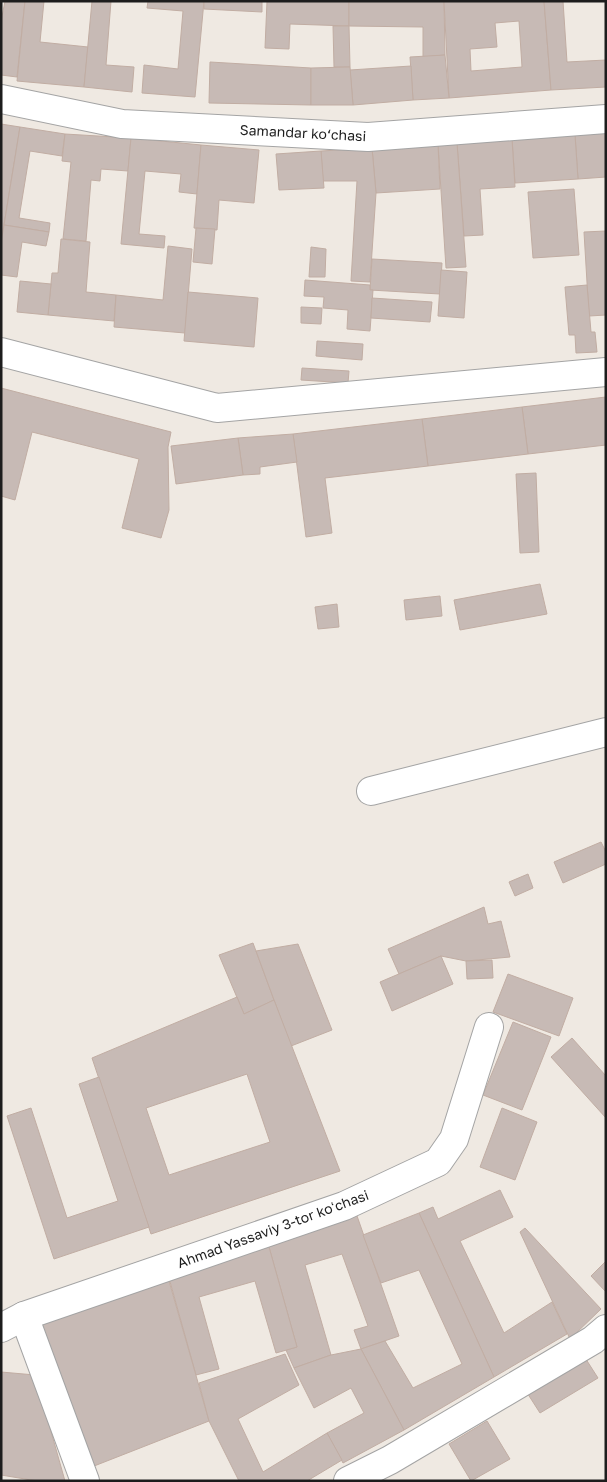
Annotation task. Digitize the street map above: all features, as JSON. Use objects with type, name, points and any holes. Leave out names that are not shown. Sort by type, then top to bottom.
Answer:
[{"type":"street","name":"Samandar ko‘chasi","points":[[1,99],[122,124],[368,137],[606,119]]},
{"type":"street","points":[[1,352],[217,408],[606,372]]},
{"type":"street","points":[[372,791],[606,732]]},
{"type":"street","name":"Ahmad Yassaviy 3-tor koʻchasi","points":[[85,1481],[12,1322],[344,1206],[438,1162],[454,1139],[489,1027]]},
{"type":"street","points":[[348,1481],[390,1460],[593,1340],[606,1329]]},
{"type":"building","points":[[5,1],[25,1],[17,77],[1,75],[1,22]]},
{"type":"building","points":[[25,1],[44,1],[40,42],[88,47],[84,87],[17,81]]},
{"type":"building","points":[[92,1],[111,1],[106,65],[134,67],[132,92],[84,87]]},
{"type":"building","points":[[148,1],[204,1],[195,97],[142,93],[144,65],[178,69],[183,11],[147,8]]},
{"type":"building","points":[[204,1],[262,1],[262,12],[204,9]]},
{"type":"building","points":[[267,1],[349,1],[349,26],[290,24],[289,49],[265,48]]},
{"type":"building","points":[[349,1],[444,1],[445,55],[423,57],[423,27],[349,26]]},
{"type":"building","points":[[444,1],[544,1],[551,90],[449,98]],"holes":[[[519,21],[522,67],[471,71],[470,49],[497,47],[495,23]]]},
{"type":"building","points":[[544,1],[563,1],[567,62],[606,60],[606,87],[551,90]]},
{"type":"building","points":[[333,26],[349,26],[350,67],[334,67]]},
{"type":"building","points":[[445,55],[449,98],[413,100],[410,57]]},
{"type":"building","points":[[210,62],[311,68],[311,105],[209,103]]},
{"type":"building","points":[[411,66],[413,100],[353,105],[350,70]]},
{"type":"building","points":[[350,67],[353,105],[311,105],[311,68]]},
{"type":"building","points":[[1,124],[20,127],[1,243]]},
{"type":"building","points":[[20,127],[65,134],[62,156],[30,151],[19,218],[50,223],[49,232],[4,225]]},
{"type":"building","points":[[606,133],[606,177],[578,179],[575,135]]},
{"type":"building","points":[[65,134],[131,138],[128,171],[101,169],[100,181],[91,180],[86,241],[63,239],[71,162],[62,161]]},
{"type":"building","points":[[575,135],[578,179],[515,183],[512,139]]},
{"type":"building","points":[[131,138],[201,145],[197,194],[179,192],[181,174],[145,171],[139,234],[165,236],[164,248],[121,244]]},
{"type":"building","points":[[512,139],[515,187],[480,189],[483,235],[464,236],[457,143]]},
{"type":"building","points":[[457,143],[466,267],[446,268],[438,144]]},
{"type":"building","points":[[438,144],[440,189],[376,193],[372,148]]},
{"type":"building","points":[[201,145],[259,150],[254,203],[219,200],[217,230],[194,228]]},
{"type":"building","points":[[372,148],[376,193],[370,282],[351,281],[357,181],[323,181],[321,151]]},
{"type":"building","points":[[321,151],[324,188],[279,190],[276,154]]},
{"type":"building","points":[[574,189],[579,255],[533,258],[528,192]]},
{"type":"building","points":[[4,225],[49,232],[46,246],[22,242],[17,277],[1,275],[1,243]]},
{"type":"building","points":[[196,228],[215,229],[212,264],[193,262]]},
{"type":"building","points":[[606,231],[606,315],[589,316],[584,232]]},
{"type":"building","points":[[61,239],[90,242],[86,292],[116,295],[114,321],[48,315],[52,273],[58,273]]},
{"type":"building","points":[[168,246],[192,249],[185,333],[114,327],[116,295],[163,300]]},
{"type":"building","points":[[311,247],[326,249],[325,277],[309,277]]},
{"type":"building","points":[[372,259],[442,263],[440,294],[370,290]]},
{"type":"building","points":[[441,270],[467,272],[464,318],[438,316]]},
{"type":"building","points":[[305,280],[370,285],[370,290],[373,290],[370,331],[347,329],[348,310],[323,308],[324,297],[304,296]]},
{"type":"building","points":[[20,281],[51,284],[48,315],[17,312]]},
{"type":"building","points":[[587,285],[591,332],[595,332],[597,352],[576,353],[575,335],[569,335],[565,287]]},
{"type":"building","points":[[188,292],[258,298],[254,347],[184,341]]},
{"type":"building","points":[[372,298],[432,302],[430,322],[371,318]]},
{"type":"building","points":[[301,307],[322,308],[321,324],[301,323]]},
{"type":"building","points":[[317,341],[363,344],[362,360],[316,356]]},
{"type":"building","points":[[302,368],[349,371],[348,383],[301,380]]},
{"type":"building","points":[[1,388],[171,432],[168,447],[169,510],[161,538],[122,528],[139,459],[32,432],[15,500],[1,496]]},
{"type":"building","points":[[606,397],[606,445],[528,454],[522,407]]},
{"type":"building","points":[[522,407],[528,454],[428,466],[422,419]]},
{"type":"building","points":[[422,419],[428,466],[325,478],[332,533],[306,537],[293,434]]},
{"type":"building","points":[[293,434],[297,462],[260,467],[260,474],[243,475],[238,438]]},
{"type":"building","points":[[238,438],[243,475],[176,484],[171,446]]},
{"type":"building","points":[[536,473],[539,552],[520,553],[516,474]]},
{"type":"building","points":[[540,584],[547,614],[460,630],[454,600]]},
{"type":"building","points":[[440,596],[442,616],[406,620],[404,600]]},
{"type":"building","points":[[337,604],[339,627],[318,629],[315,607]]},
{"type":"building","points":[[601,842],[606,852],[606,864],[563,883],[554,862]]},
{"type":"building","points":[[528,874],[533,888],[515,896],[509,882]]},
{"type":"building","points":[[484,907],[488,924],[501,921],[510,957],[466,961],[441,956],[399,974],[388,949]]},
{"type":"building","points":[[253,943],[274,1000],[244,1014],[219,955]]},
{"type":"building","points":[[298,944],[332,1030],[291,1046],[256,951]]},
{"type":"building","points":[[441,956],[453,984],[392,1011],[380,982]]},
{"type":"building","points":[[492,960],[493,978],[467,979],[466,961]]},
{"type":"building","points":[[508,974],[573,998],[559,1036],[493,1012]]},
{"type":"building","points":[[237,997],[244,1014],[274,1000],[340,1171],[151,1234],[92,1058]],"holes":[[[247,1074],[270,1142],[169,1175],[146,1108]]]},
{"type":"building","points":[[513,1022],[551,1037],[522,1110],[483,1095]]},
{"type":"building","points":[[572,1038],[606,1076],[606,1118],[551,1057]]},
{"type":"building","points":[[99,1077],[149,1227],[54,1259],[7,1116],[31,1108],[67,1218],[118,1201],[79,1084]]},
{"type":"building","points":[[502,1108],[537,1122],[515,1180],[480,1167]]},
{"type":"building","points":[[500,1190],[513,1217],[460,1241],[504,1333],[552,1302],[567,1334],[494,1377],[419,1213],[433,1207],[438,1219]]},
{"type":"building","points":[[356,1213],[399,1336],[361,1349],[354,1330],[368,1326],[342,1254],[305,1265],[331,1355],[294,1368],[286,1350],[297,1347],[269,1247]]},
{"type":"building","points":[[419,1213],[494,1377],[404,1430],[361,1349],[385,1341],[413,1388],[462,1364],[419,1270],[381,1283],[363,1235]]},
{"type":"building","points":[[525,1228],[601,1309],[570,1339],[520,1232]]},
{"type":"building","points":[[269,1247],[297,1347],[276,1353],[255,1281],[199,1297],[219,1369],[196,1375],[169,1278]]},
{"type":"building","points":[[606,1261],[606,1292],[591,1276]]},
{"type":"building","points":[[167,1274],[209,1421],[89,1468],[33,1318]]},
{"type":"building","points":[[361,1349],[404,1430],[343,1463],[327,1433],[364,1413],[351,1388],[314,1408],[294,1368],[331,1355]]},
{"type":"building","points":[[582,1353],[598,1378],[540,1413],[524,1388]]},
{"type":"building","points":[[285,1354],[299,1385],[238,1419],[263,1472],[327,1433],[342,1460],[307,1481],[239,1481],[209,1421],[199,1383]]},
{"type":"building","points":[[1,1372],[35,1375],[65,1481],[37,1481],[1,1475]]},
{"type":"building","points":[[487,1421],[510,1459],[471,1481],[449,1444]]}]
